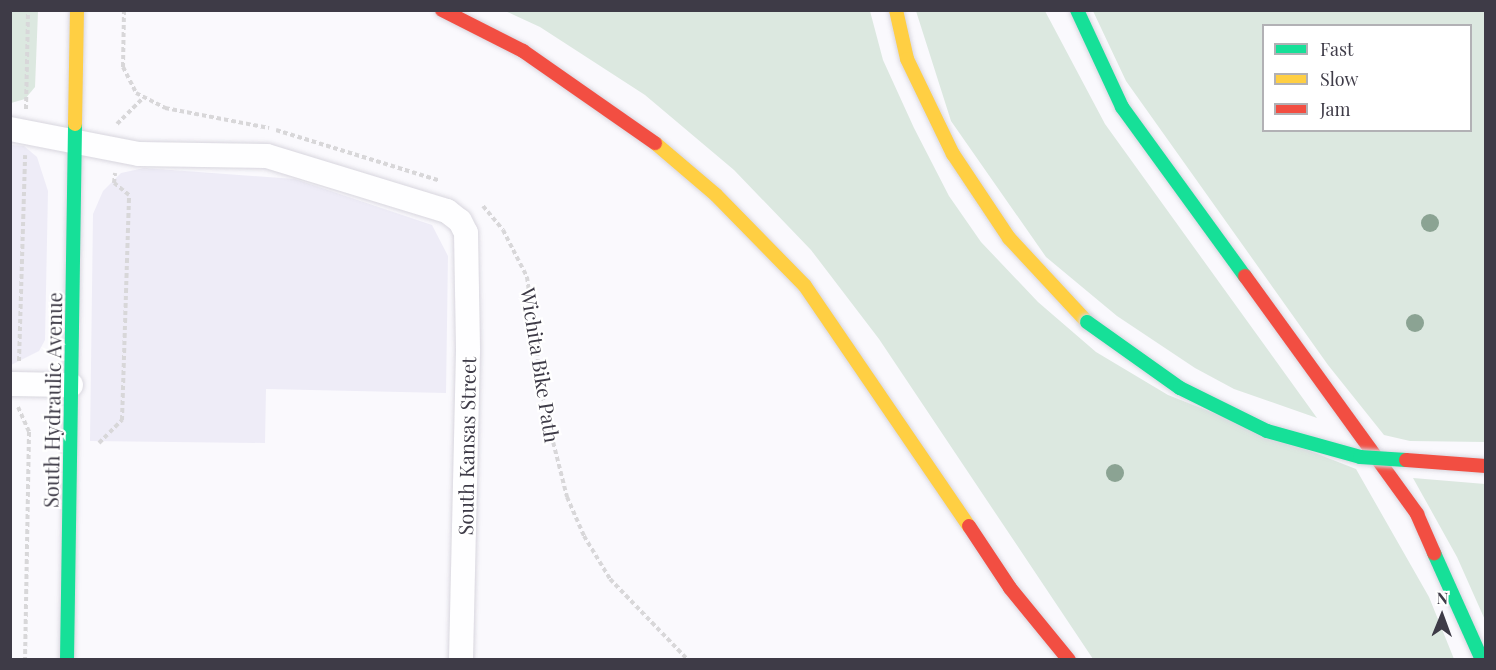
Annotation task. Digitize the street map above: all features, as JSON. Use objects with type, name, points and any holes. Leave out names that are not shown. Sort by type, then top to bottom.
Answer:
[{"type":"main road","name":"South Hydraulic Avenue","points":[[67,660],[77,10]]},
{"type":"main road","points":[[442,10],[523,51],[629,121],[716,195],[805,286],[900,420],[1010,588],[1069,660]]},
{"type":"main road","points":[[896,10],[907,59],[953,154],[1009,238],[1087,322],[1180,388],[1267,431],[1360,457],[1485,466]]},
{"type":"main road","points":[[1077,10],[1122,107],[1417,514],[1482,660]]},
{"type":"main road","points":[[1010,588],[1039,649]]},
{"type":"street","points":[[18,130],[116,150]]},
{"type":"street","name":"South Kansas Street","points":[[116,150],[267,156],[447,211],[466,233],[461,660]]},
{"type":"street","points":[[15,384],[71,385]]},
{"type":"path","points":[[25,660],[29,432],[18,416],[15,384],[18,130],[28,10]]},
{"type":"path","points":[[124,10],[123,67],[136,93],[165,108],[288,132],[445,183]]},
{"type":"path","points":[[98,456],[98,445],[122,420],[129,195],[114,183],[118,122],[144,97]]},
{"type":"path","name":"Wichita Bike Path","points":[[475,196],[503,230],[527,278],[543,406],[567,497],[584,536],[610,579],[688,660]]},
{"type":"shaded area","points":[[11,10],[38,11],[35,87],[25,99],[11,103]]},
{"type":"shaded area","points":[[505,11],[870,11],[883,60],[914,128],[949,196],[981,242],[1038,302],[1096,352],[1168,395],[1356,469],[1429,597],[1454,659],[1093,659],[879,339],[811,250],[734,170],[645,95],[540,27]]},
{"type":"shaded area","points":[[916,11],[1045,11],[1105,124],[1317,418],[1234,389],[1195,368],[1117,316],[1046,257],[951,121]]},
{"type":"shaded area","points":[[1093,11],[1485,11],[1485,442],[1410,441],[1384,435],[1328,365],[1126,81]]},
{"type":"shaded area","points":[[11,145],[24,146],[37,157],[48,191],[45,340],[39,351],[11,365]]},
{"type":"shaded area","points":[[144,168],[295,179],[432,225],[448,256],[446,393],[266,389],[265,443],[90,441],[93,214],[103,191],[121,173]]},
{"type":"shaded area","points":[[1413,478],[1485,484],[1485,620],[1457,557]]},
{"type":"traffic: fast","points":[[1077,10],[1122,107],[1245,276]]},
{"type":"traffic: fast","points":[[67,660],[75,124]]},
{"type":"traffic: fast","points":[[1087,322],[1180,388],[1267,431],[1360,457],[1406,460]]},
{"type":"traffic: fast","points":[[1434,553],[1482,660]]},
{"type":"traffic: slow","points":[[75,124],[77,10]]},
{"type":"traffic: slow","points":[[896,10],[907,59],[953,154],[1009,238],[1087,322]]},
{"type":"traffic: slow","points":[[655,143],[716,195],[805,286],[969,526]]},
{"type":"traffic: jam","points":[[442,10],[523,51],[655,143]]},
{"type":"traffic: jam","points":[[1245,276],[1417,514],[1434,553]]},
{"type":"traffic: jam","points":[[1406,460],[1486,466]]},
{"type":"traffic: jam","points":[[969,526],[1010,588],[1069,660]]}]
